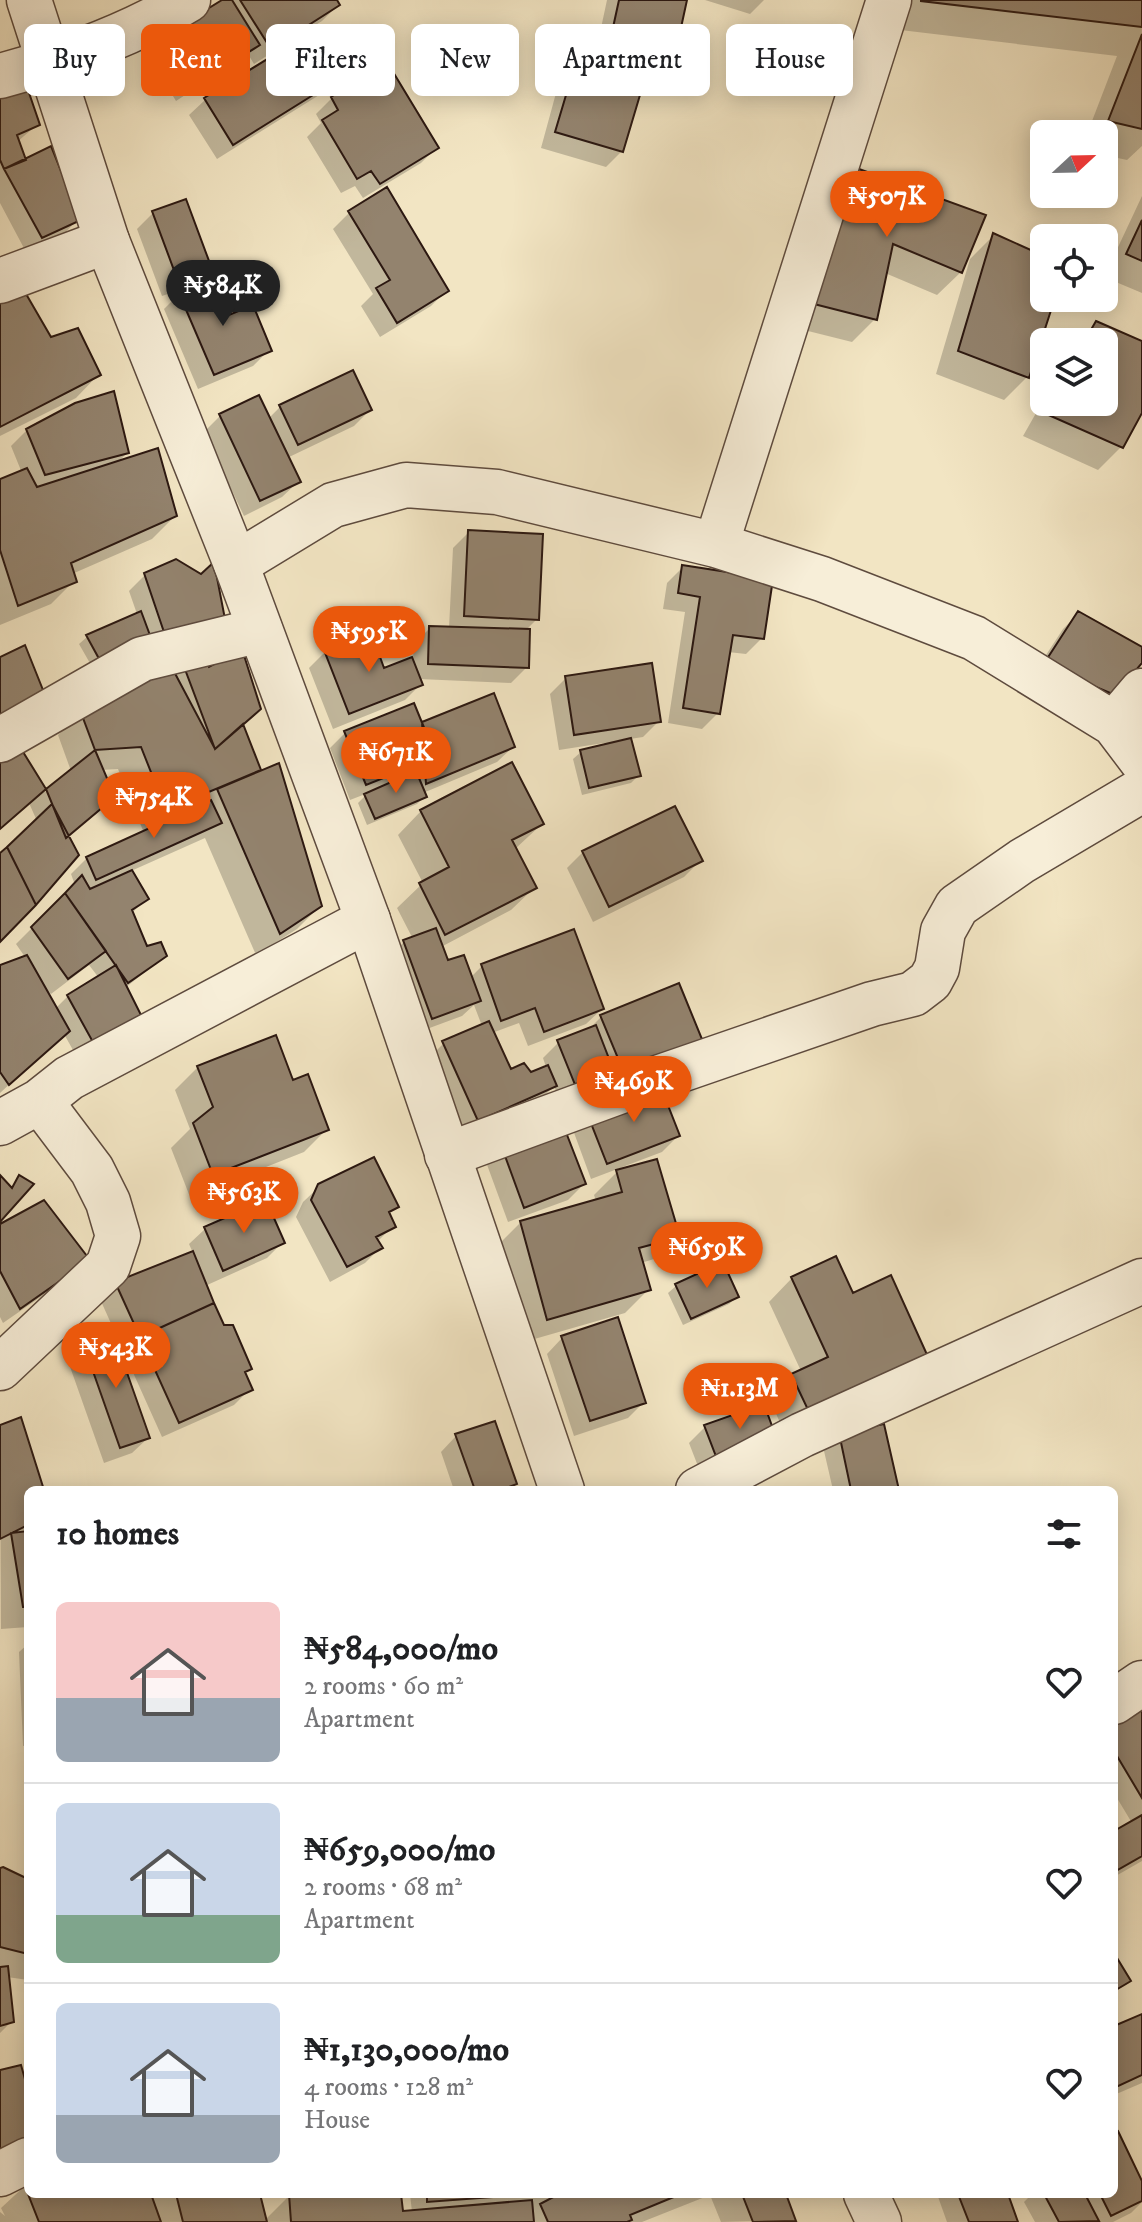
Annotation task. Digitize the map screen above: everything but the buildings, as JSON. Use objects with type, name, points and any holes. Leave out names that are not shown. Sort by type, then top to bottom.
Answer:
[{"type":"street","points":[[29,0],[36,24]]},
{"type":"street","points":[[125,32],[160,17],[188,0]]},
{"type":"street","points":[[716,545],[889,0]]},
{"type":"street","points":[[0,76],[24,70]]},
{"type":"street","points":[[58,96],[107,241],[236,564],[368,920],[561,1486]]},
{"type":"street","points":[[0,281],[107,241]]},
{"type":"street","points":[[236,564],[333,505],[406,485],[497,492],[716,545],[822,579],[974,638],[1114,724],[1142,761]]},
{"type":"street","points":[[0,740],[142,659],[260,630]]},
{"type":"street","points":[[1114,724],[1142,691]]},
{"type":"street","points":[[447,1155],[872,1004],[913,994],[930,981],[937,968],[943,931],[957,906],[1022,861],[1142,790]]},
{"type":"street","points":[[0,1123],[40,1101],[69,1078],[368,920]]},
{"type":"street","points":[[0,1368],[108,1266],[118,1236],[108,1202],[92,1170],[40,1101]]},
{"type":"street","points":[[705,1486],[780,1445],[1142,1281]]},
{"type":"street","points":[[1118,1699],[1142,1683]]},
{"type":"street","points":[[0,2174],[24,2162]]},
{"type":"street","points":[[868,2198],[879,2222]]}]
